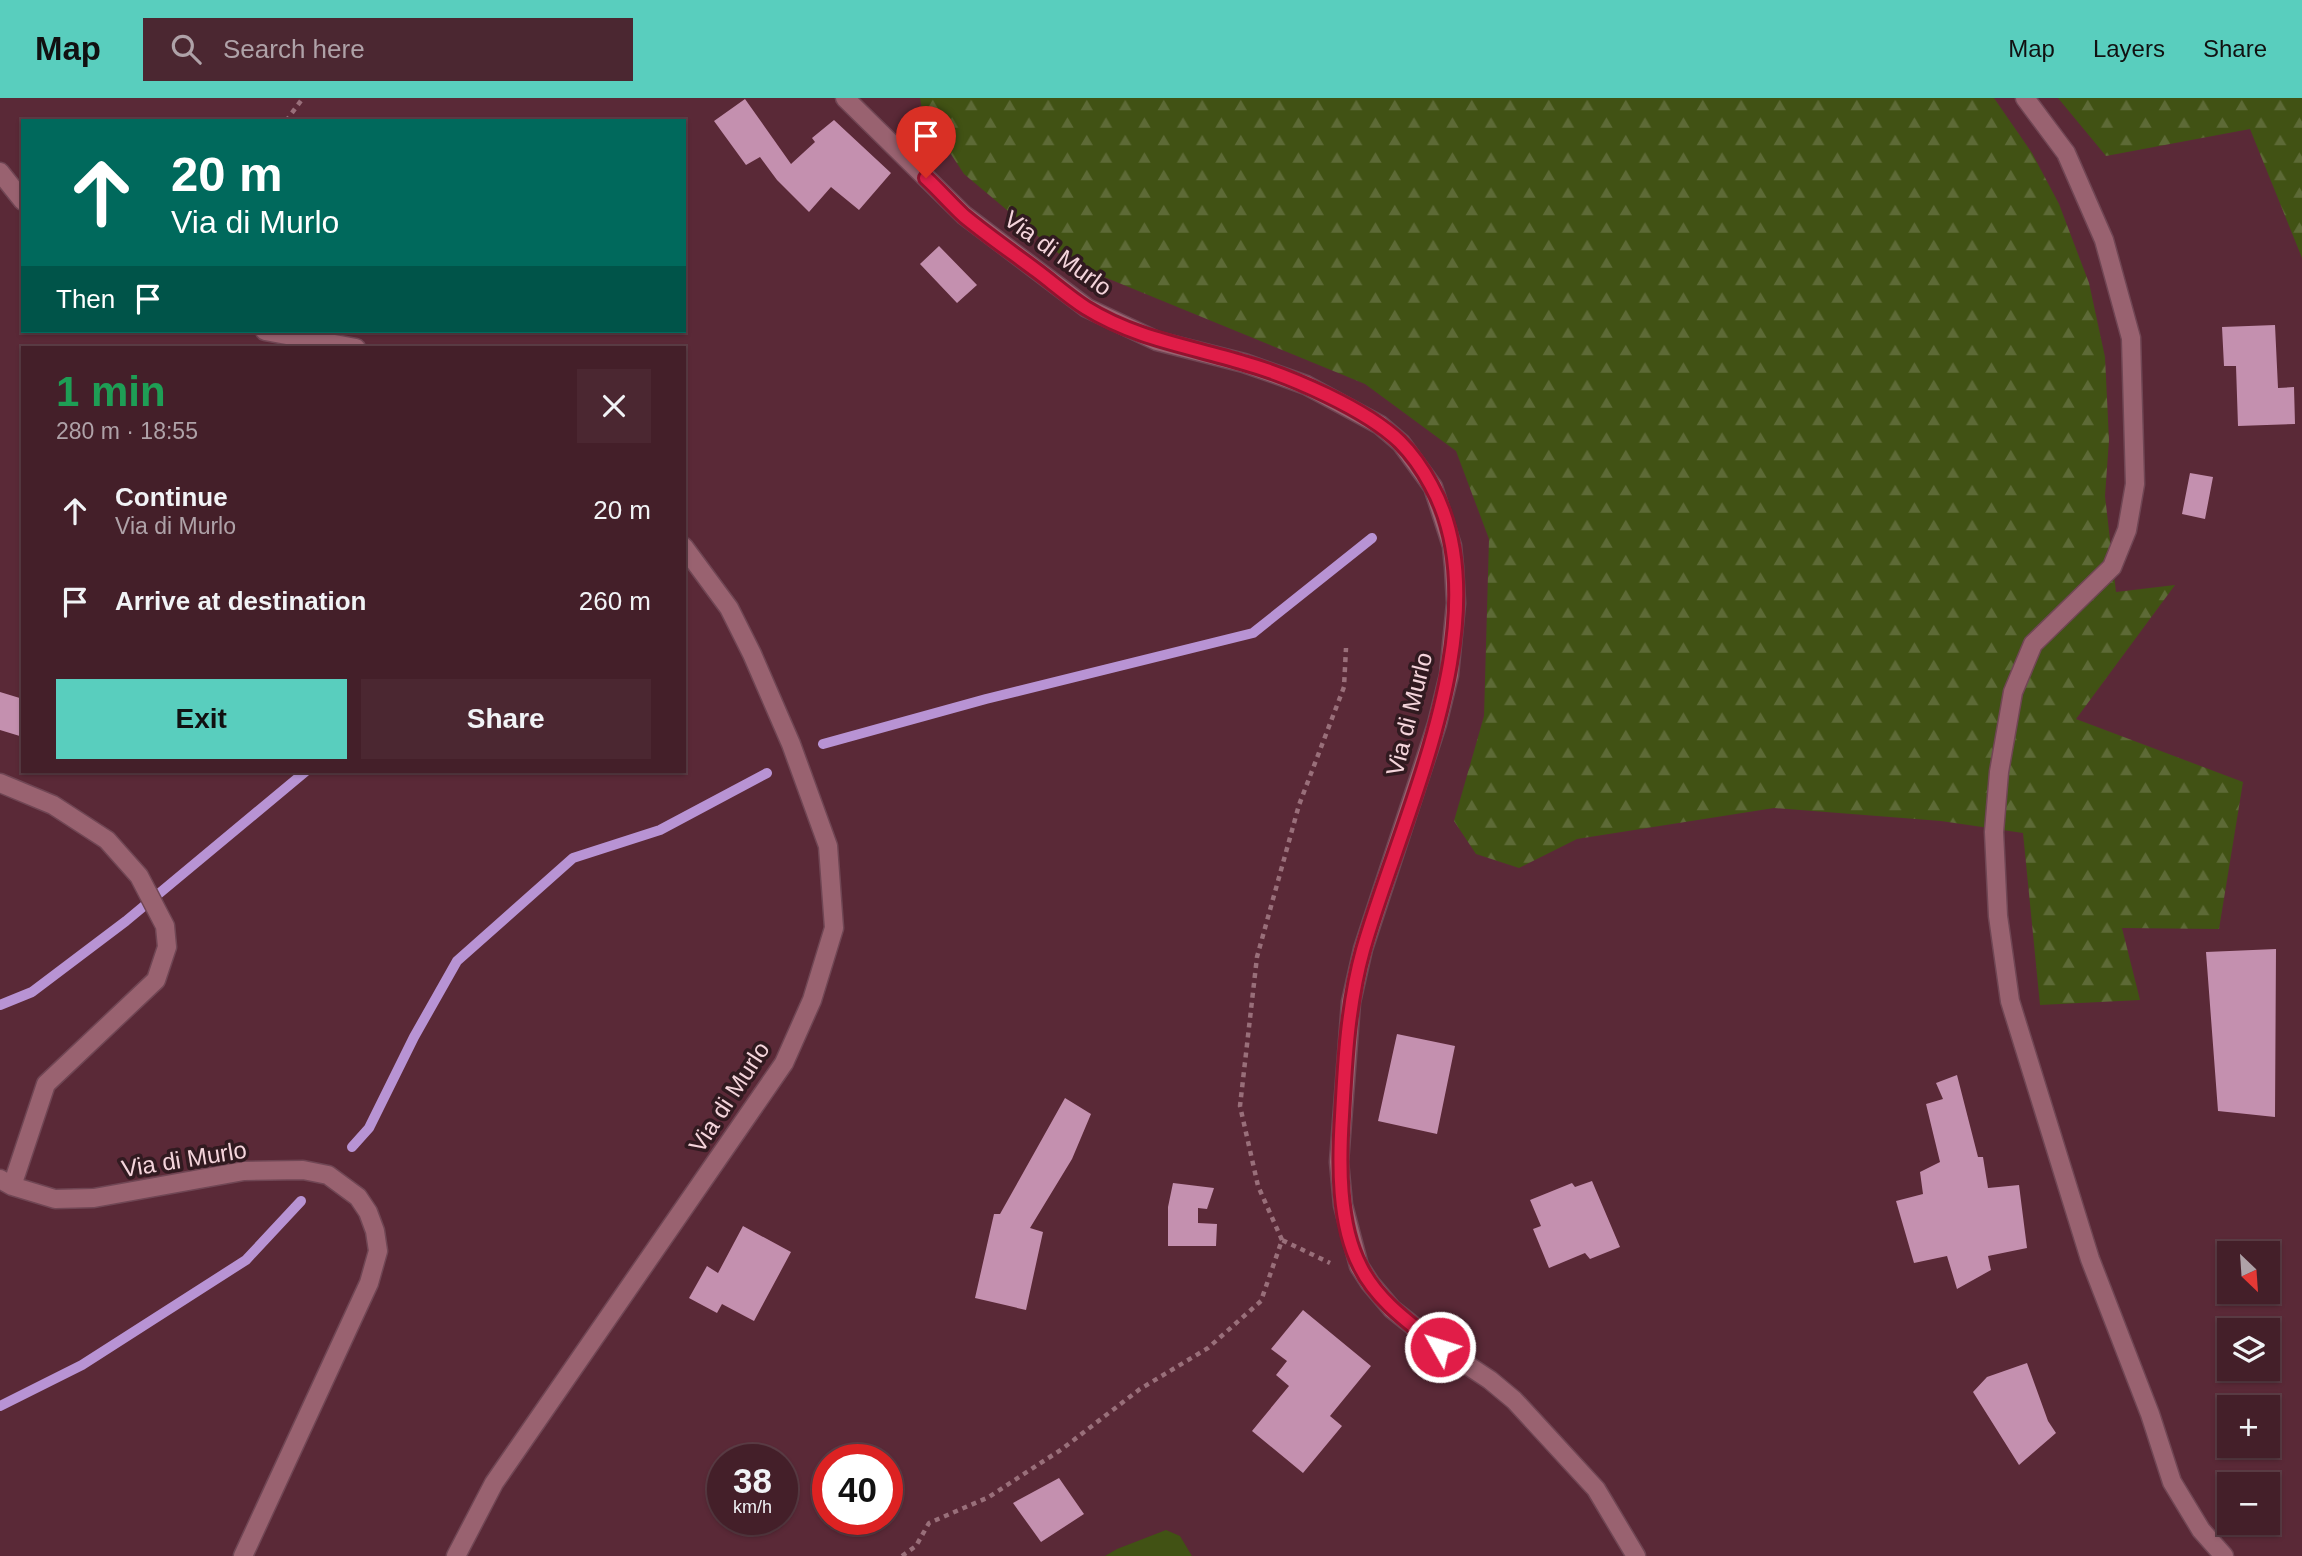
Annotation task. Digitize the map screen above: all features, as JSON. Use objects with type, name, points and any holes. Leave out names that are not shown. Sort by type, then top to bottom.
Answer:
[{"type":"street","name":"Via di Murlo","points":[[845,98],[964,215],[1087,309],[1157,341],[1244,363],[1306,385],[1380,425],[1401,443],[1433,488],[1443,514],[1453,557],[1456,603],[1449,675],[1437,724],[1363,949],[1351,1002],[1339,1162],[1343,1205],[1359,1266],[1370,1283],[1392,1309],[1420,1332],[1490,1380],[1514,1400],[1596,1489],[1636,1556]]},
{"type":"street","points":[[2025,98],[2066,153],[2104,240],[2131,338],[2135,484],[2127,530],[2112,567],[2033,644],[2013,692],[1999,772],[1993,832],[1998,916],[2010,1001],[2090,1259],[2150,1414],[2172,1482],[2201,1530],[2224,1556]]},
{"type":"street","points":[[0,172],[21,198]]},
{"type":"street","points":[[276,333],[345,346]]},
{"type":"street","name":"Via di Murlo","points":[[456,1556],[494,1483],[784,1063],[812,1000],[834,928],[828,846],[791,744],[729,608],[686,550]]},
{"type":"street","points":[[0,783],[54,805],[107,841],[139,876],[165,926],[167,947],[156,980],[46,1084],[6,1183]]},
{"type":"street","name":"Via di Murlo","points":[[6,1183],[55,1199],[94,1198],[244,1171],[303,1170],[328,1175],[358,1197],[375,1231],[378,1251],[369,1283],[243,1556]]},
{"type":"path","points":[[287,119],[303,98]]},
{"type":"path","points":[[1346,648],[1344,687],[1299,806],[1258,957],[1240,1106],[1258,1186],[1282,1240],[1370,1283]]},
{"type":"path","points":[[902,1556],[916,1546],[929,1522],[989,1497],[1041,1463],[1140,1389],[1208,1348],[1261,1301],[1282,1240]]},
{"type":"green space","points":[[920,98],[1994,98],[2032,153],[2059,204],[2089,283],[2105,357],[2109,440],[2105,496],[2116,592],[2175,585],[2076,719],[2243,782],[2219,929],[2122,928],[2140,1000],[2040,1005],[2023,833],[1941,821],[1774,808],[1577,839],[1519,868],[1476,854],[1454,821],[1484,716],[1489,539],[1456,451],[1365,384],[1070,263],[964,174],[922,110]]},
{"type":"green space","points":[[2058,98],[2302,98],[2302,258],[2250,129],[2106,156]]},
{"type":"green space","points":[[1166,1530],[1180,1536],[1192,1556],[1105,1556],[1117,1549]]},
{"type":"building","points":[[745,99],[791,164],[815,142],[812,138],[834,120],[891,173],[859,210],[831,187],[809,212],[777,180],[760,157],[746,165],[714,121]]},
{"type":"building","points":[[939,246],[977,285],[957,303],[920,264]]},
{"type":"building","points":[[2275,325],[2278,388],[2294,387],[2295,424],[2238,426],[2236,366],[2224,366],[2222,327]]},
{"type":"building","points":[[2190,473],[2213,477],[2205,519],[2182,514]]},
{"type":"building","points":[[0,692],[21,698],[21,736],[0,730]]},
{"type":"building","points":[[2276,949],[2275,1117],[2218,1111],[2206,952]]},
{"type":"building","points":[[1397,1034],[1455,1046],[1437,1134],[1378,1121]]},
{"type":"building","points":[[1957,1075],[1978,1157],[1983,1157],[1988,1188],[2019,1185],[2027,1248],[1988,1256],[1991,1270],[1957,1289],[1947,1256],[1914,1263],[1896,1201],[1923,1194],[1920,1172],[1940,1162],[1926,1104],[1943,1099],[1936,1083]]},
{"type":"building","points":[[1065,1098],[1091,1114],[1072,1159],[1030,1228],[1043,1232],[1026,1310],[975,1298],[994,1214],[1000,1214]]},
{"type":"building","points":[[1592,1181],[1620,1247],[1590,1259],[1585,1253],[1549,1268],[1533,1229],[1541,1226],[1530,1200],[1572,1183],[1575,1187]]},
{"type":"building","points":[[1173,1183],[1214,1188],[1207,1209],[1198,1208],[1198,1223],[1217,1224],[1216,1246],[1168,1246],[1168,1207]]},
{"type":"building","points":[[743,1226],[791,1252],[754,1321],[722,1304],[717,1313],[689,1298],[707,1266],[718,1273]]},
{"type":"building","points":[[1303,1310],[1371,1366],[1330,1416],[1342,1426],[1303,1473],[1252,1431],[1289,1386],[1276,1375],[1287,1361],[1271,1349]]},
{"type":"building","points":[[2027,1363],[2048,1421],[2056,1433],[2019,1465],[1973,1392],[1987,1377]]},
{"type":"building","points":[[1059,1478],[1084,1514],[1041,1542],[1013,1503]]},
{"type":"waterway","points":[[823,744],[986,699],[1253,633],[1372,538]]},
{"type":"waterway","points":[[0,1005],[32,992],[126,921],[304,773]]},
{"type":"waterway","points":[[352,1147],[369,1128],[414,1037],[457,961],[573,858],[660,830],[767,773]]},
{"type":"waterway","points":[[0,1406],[82,1365],[246,1260],[301,1201]]},
{"type":"route","points":[[926,178],[964,215],[1087,309],[1157,341],[1244,363],[1306,385],[1380,425],[1401,443],[1433,488],[1452,547],[1454,567],[1456,603],[1449,675],[1437,724],[1363,949],[1351,1002],[1339,1162],[1343,1205],[1359,1266],[1392,1309],[1440,1347]]}]
